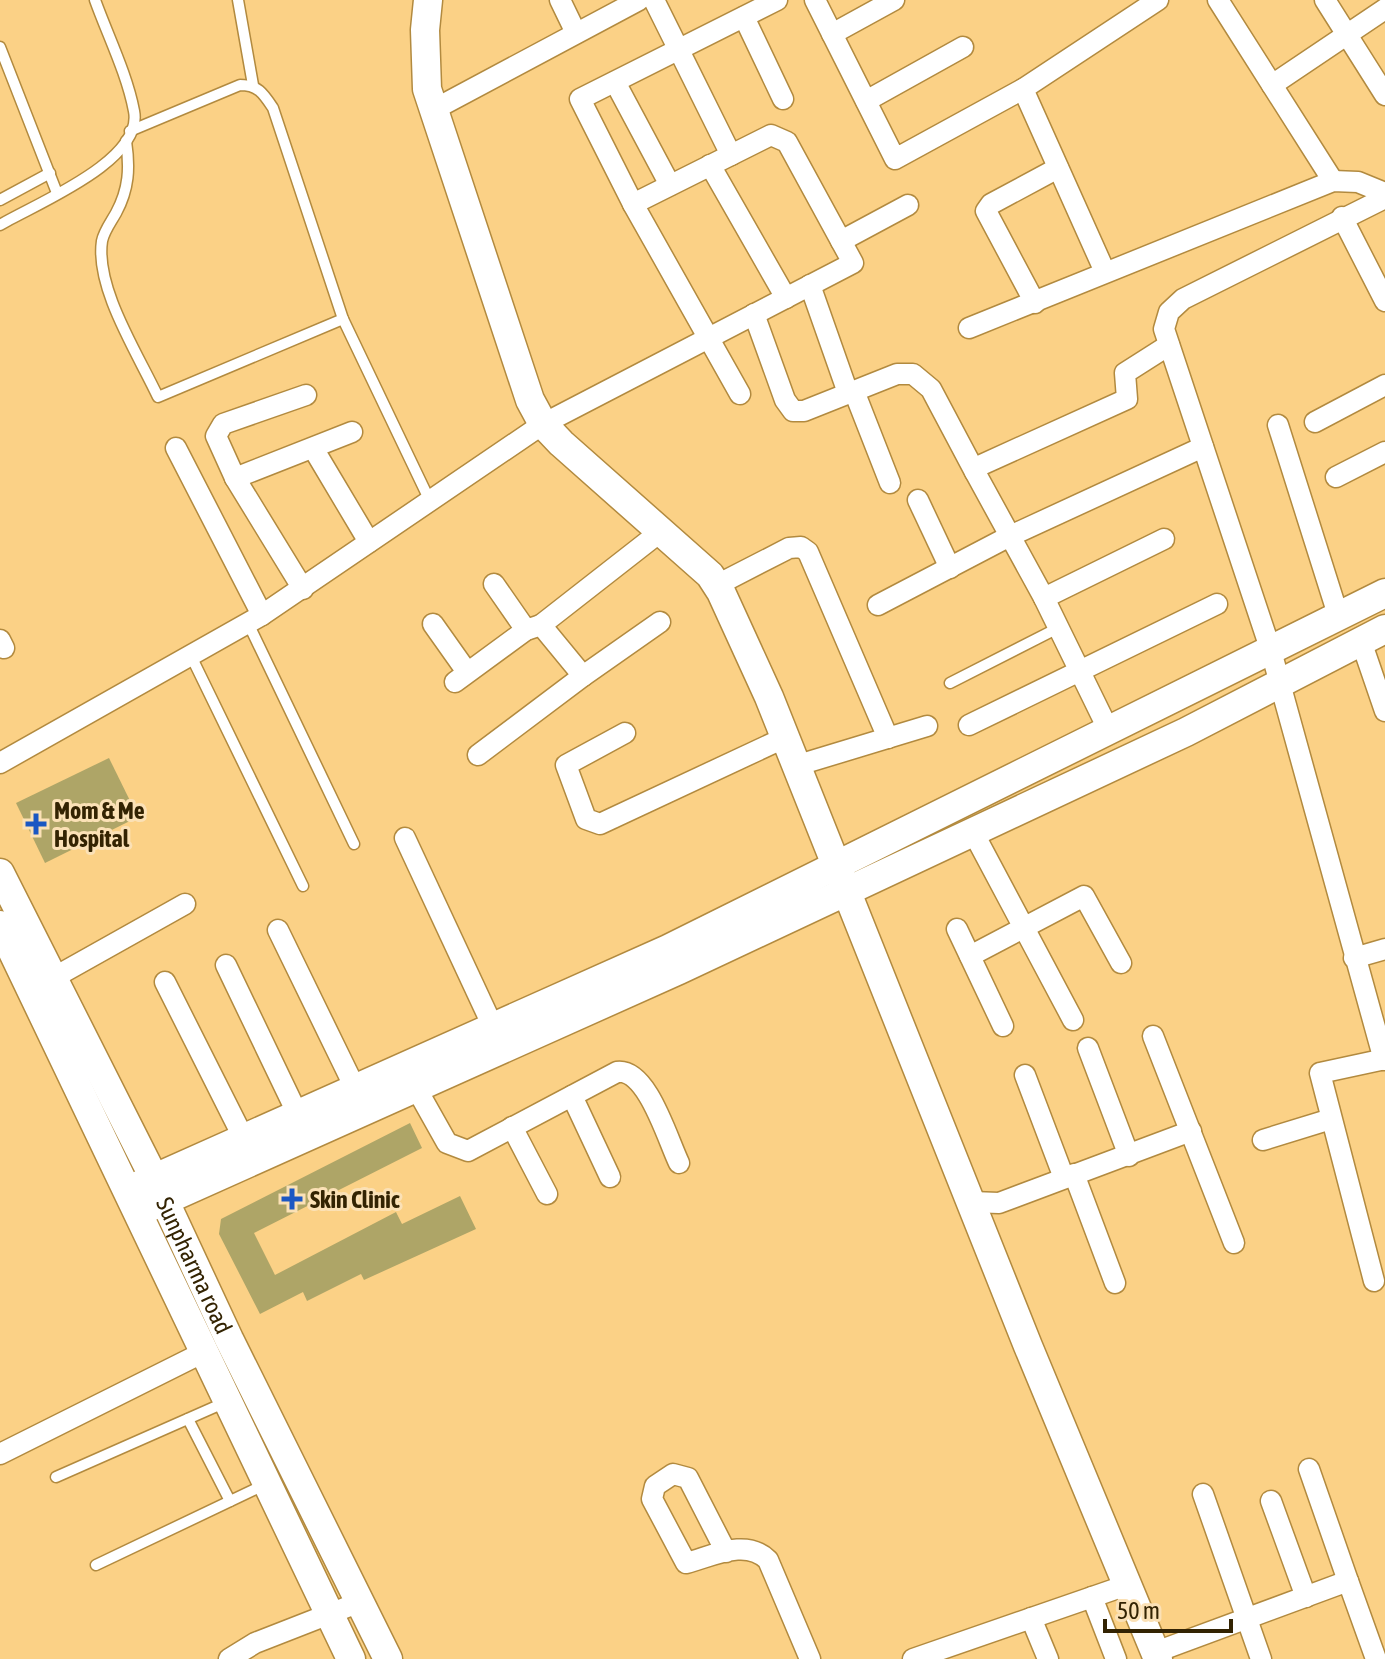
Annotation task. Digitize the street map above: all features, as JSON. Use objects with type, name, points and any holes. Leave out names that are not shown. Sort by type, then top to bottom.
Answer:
[{"type":"street","points":[[428,0],[427,89],[441,105]]},
{"type":"street","points":[[443,0],[439,42],[441,105],[516,361],[542,422],[717,585],[744,638],[1157,1656],[1348,1581]]},
{"type":"street","points":[[560,0],[576,33]]},
{"type":"street","points":[[441,105],[639,0]]},
{"type":"street","points":[[654,0],[731,155]]},
{"type":"street","points":[[740,394],[633,204],[580,99],[777,0]]},
{"type":"street","points":[[815,0],[895,159],[1023,89],[1158,0]]},
{"type":"street","points":[[832,34],[894,0]]},
{"type":"street","points":[[1218,0],[1333,181]]},
{"type":"street","points":[[1325,0],[1385,95]]},
{"type":"street","points":[[1272,85],[1385,9]]},
{"type":"street","points":[[744,17],[783,99]]},
{"type":"street","points":[[866,101],[963,47]]},
{"type":"street","points":[[615,82],[670,185]]},
{"type":"street","points":[[1023,89],[1105,272]]},
{"type":"street","points":[[0,763],[303,589],[542,422],[853,263],[787,142],[780,136],[771,135],[633,204]]},
{"type":"street","points":[[710,165],[786,298]]},
{"type":"street","points":[[1035,303],[986,211],[991,204],[1058,168]]},
{"type":"street","points":[[969,328],[1333,181],[1358,182],[1385,195]]},
{"type":"street","points":[[1374,1281],[1320,1073],[1384,1060],[1377,1013],[1354,958],[1271,651],[1164,329],[1169,312],[1183,299],[1385,195]]},
{"type":"street","points":[[841,241],[908,205]]},
{"type":"street","points":[[1342,217],[1385,301]]},
{"type":"street","points":[[810,285],[890,483]]},
{"type":"street","points":[[754,314],[785,400],[793,411],[804,411],[897,374],[913,374],[923,380],[1044,598],[1109,731]]},
{"type":"street","points":[[975,472],[979,466],[1127,399],[1125,373],[1169,345]]},
{"type":"street","points":[[1315,422],[1385,385]]},
{"type":"street","points":[[303,589],[235,478],[216,436],[223,424],[306,395]]},
{"type":"street","points":[[1278,425],[1339,618]]},
{"type":"street","points":[[235,478],[352,432]]},
{"type":"street","points":[[878,605],[1008,537],[1203,447]]},
{"type":"street","points":[[176,448],[255,619]]},
{"type":"street","points":[[313,448],[369,542]]},
{"type":"street","points":[[1336,477],[1385,452]]},
{"type":"street","points":[[918,500],[950,568]]},
{"type":"street","points":[[433,624],[461,677],[660,532]]},
{"type":"street","points":[[1044,598],[1164,539]]},
{"type":"street","points":[[717,585],[789,548],[801,547],[808,552],[888,738]]},
{"type":"street","points":[[494,584],[583,676]]},
{"type":"street","points":[[133,1201],[411,1079],[599,1007],[1109,731],[1385,593]]},
{"type":"street","points":[[969,725],[1082,673],[1217,604]]},
{"type":"street","points":[[478,755],[660,622]]},
{"type":"street","points":[[159,1189],[244,1139],[298,1115],[356,1090],[411,1079],[494,1029],[842,878],[973,832],[1186,732],[1373,635],[1385,711]]},
{"type":"street","points":[[795,766],[927,726]]},
{"type":"street","points":[[625,733],[566,765],[586,819],[592,823],[600,824],[784,738]]},
{"type":"street","points":[[973,832],[1073,1020]]},
{"type":"street","points":[[405,838],[494,1029]]},
{"type":"street","name":"Sunpharma road","points":[[1,877],[159,1189],[243,1367],[388,1659]]},
{"type":"street","points":[[970,956],[1084,896],[1121,963]]},
{"type":"street","points":[[53,978],[185,904]]},
{"type":"street","name":"Sunpharma road","points":[[0,925],[351,1659]]},
{"type":"street","points":[[957,929],[1003,1026]]},
{"type":"street","points":[[278,930],[356,1090]]},
{"type":"street","points":[[1354,958],[1385,949]]},
{"type":"street","points":[[226,965],[298,1115]]},
{"type":"street","points":[[165,982],[244,1139]]},
{"type":"street","points":[[1153,1036],[1234,1243]]},
{"type":"street","points":[[1088,1048],[1129,1156]]},
{"type":"street","points":[[411,1079],[447,1143],[456,1149],[468,1151],[617,1072],[627,1071],[638,1077],[679,1163]]},
{"type":"street","points":[[1025,1075],[1115,1283]]},
{"type":"street","points":[[572,1096],[610,1177]]},
{"type":"street","points":[[1263,1140],[1331,1119]]},
{"type":"street","points":[[512,1127],[547,1194]]},
{"type":"street","points":[[972,1202],[999,1203],[1191,1131]]},
{"type":"street","points":[[0,1454],[206,1351]]},
{"type":"street","points":[[1309,1469],[1376,1659]]},
{"type":"street","points":[[1203,1494],[1261,1659]]},
{"type":"street","points":[[1271,1501],[1306,1597]]},
{"type":"street","points":[[726,1552],[745,1547],[757,1549],[768,1560],[810,1659]]},
{"type":"street","points":[[913,1659],[1127,1585]]},
{"type":"street","points":[[1092,1597],[1116,1659]]},
{"type":"street","points":[[229,1659],[255,1643],[360,1602]]},
{"type":"street","points":[[1031,1618],[1048,1659]]},
{"type":"street","points":[[969,1639],[978,1659]]},
{"type":"lane","points":[[0,225],[106,167],[128,136],[135,114],[95,0]]},
{"type":"lane","points":[[238,0],[253,85],[273,108],[343,319],[430,501]]},
{"type":"lane","points":[[0,47],[57,193]]},
{"type":"lane","points":[[128,136],[240,85],[253,85]]},
{"type":"lane","points":[[128,136],[131,170],[120,205],[102,238],[101,263],[105,285],[158,397],[343,319]]},
{"type":"lane","points":[[0,200],[50,173]]},
{"type":"lane","points":[[255,619],[354,844]]},
{"type":"lane","points":[[950,683],[1058,628]]},
{"type":"lane","points":[[191,656],[303,886]]},
{"type":"lane","points":[[56,1477],[229,1400]]},
{"type":"lane","points":[[188,1419],[230,1501]]},
{"type":"lane","points":[[96,1565],[268,1483]]},
{"type":"building","points":[[109,758],[138,817],[45,863],[16,803]]},
{"type":"building","points":[[410,1123],[422,1148],[254,1233],[275,1275],[396,1212],[402,1224],[460,1196],[476,1229],[364,1280],[361,1274],[307,1301],[303,1292],[260,1314],[219,1234],[221,1219]]},
{"type":"place","name":"Mom & Me Hospital","points":[[36,824]]},
{"type":"place","name":"Skin Clinic","points":[[292,1199]]}]
